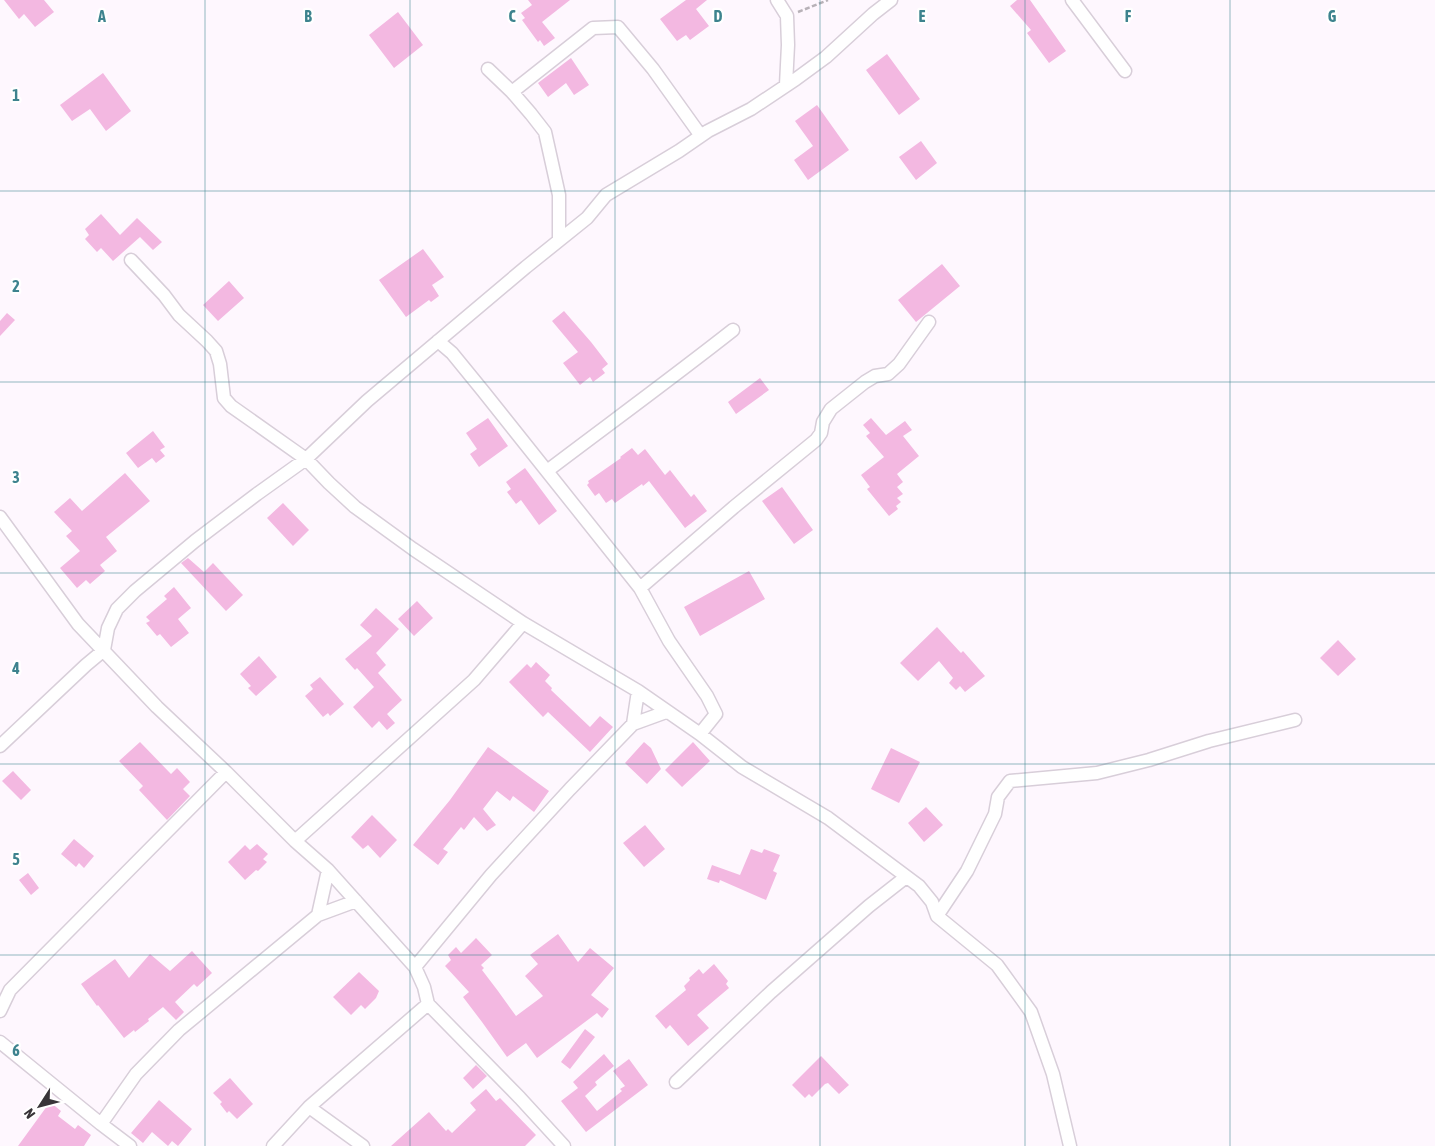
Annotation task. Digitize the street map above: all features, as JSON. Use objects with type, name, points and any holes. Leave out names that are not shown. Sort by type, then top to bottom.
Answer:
[{"type":"street","points":[[777,0],[787,16],[786,85]]},
{"type":"street","points":[[0,746],[104,650],[108,628],[117,609],[135,591],[202,535],[306,459],[367,401],[587,218],[606,195],[646,172],[708,131],[751,109],[826,57],[891,0]]},
{"type":"street","points":[[1072,0],[1125,71]]},
{"type":"street","points":[[512,92],[593,28],[618,27],[653,69],[702,136]]},
{"type":"street","points":[[488,69],[512,92],[545,132],[559,195],[559,240]]},
{"type":"street","points":[[131,260],[164,295],[179,315],[216,351],[220,364],[224,398],[231,406],[306,459],[329,484],[355,507],[420,554],[522,623],[638,691],[700,734],[742,767],[828,818],[919,886],[932,902],[938,916],[997,965],[1031,1012],[1053,1074],[1070,1146]]},
{"type":"street","points":[[640,588],[816,440],[821,433],[822,422],[831,409],[865,382],[875,376],[888,374],[899,364],[929,322]]},
{"type":"street","points":[[547,471],[734,330]]},
{"type":"street","points":[[438,341],[452,353],[640,588],[669,641],[707,696],[716,714],[700,734]]},
{"type":"street","points":[[0,517],[78,624],[157,707],[328,870],[415,967],[424,987],[428,1004],[564,1146]]},
{"type":"street","points":[[295,840],[474,680],[522,623]]},
{"type":"street","points":[[633,724],[638,691]]},
{"type":"street","points":[[415,967],[491,875],[633,724],[666,712]]},
{"type":"street","points":[[938,916],[967,871],[995,814],[998,797],[1010,781],[1098,773],[1150,760],[1209,741],[1295,720]]},
{"type":"street","points":[[0,1011],[10,990],[226,772]]},
{"type":"street","points":[[318,915],[328,870]]},
{"type":"street","points":[[676,1082],[771,992],[869,906],[906,877]]},
{"type":"street","points":[[101,1124],[136,1074],[179,1030],[318,915],[356,901]]},
{"type":"street","points":[[273,1146],[309,1107],[428,1004]]},
{"type":"street","points":[[0,1042],[130,1146]]},
{"type":"street","points":[[309,1107],[363,1146]]},
{"type":"path","points":[[787,16],[828,0]]},
{"type":"building","points":[[4,0],[44,0],[54,12],[35,27],[24,14],[19,19]]},
{"type":"building","points":[[528,0],[570,0],[542,22],[555,38],[544,46],[540,40],[538,42],[522,20],[525,18],[521,13],[532,5]]},
{"type":"building","points":[[686,0],[707,0],[696,9],[709,26],[690,40],[686,35],[677,41],[660,19]]},
{"type":"building","points":[[1017,0],[1030,0],[1066,51],[1049,63],[1027,33],[1031,30],[1010,6]]},
{"type":"building","points":[[398,12],[423,45],[394,68],[369,35]]},
{"type":"building","points":[[887,54],[920,99],[899,115],[866,70]]},
{"type":"building","points":[[571,58],[589,85],[574,95],[566,83],[548,97],[538,83]]},
{"type":"building","points":[[103,73],[131,111],[106,131],[90,109],[72,121],[60,105]]},
{"type":"building","points":[[817,105],[849,150],[808,180],[794,160],[813,146],[795,121]]},
{"type":"building","points":[[921,141],[937,163],[916,180],[899,157]]},
{"type":"building","points":[[101,214],[120,235],[137,218],[162,242],[153,250],[140,237],[113,261],[101,248],[97,252],[85,239],[89,235],[85,229]]},
{"type":"building","points":[[423,249],[444,277],[432,285],[439,296],[431,302],[429,300],[406,317],[379,280]]},
{"type":"building","points":[[942,264],[960,286],[916,322],[898,300]]},
{"type":"building","points":[[229,281],[244,298],[218,321],[203,305]]},
{"type":"building","points":[[564,311],[608,364],[602,369],[605,373],[593,382],[590,377],[580,385],[563,363],[578,352],[552,321]]},
{"type":"building","points":[[7,313],[15,320],[0,336],[0,321]]},
{"type":"building","points":[[760,378],[769,390],[736,414],[728,402]]},
{"type":"building","points":[[488,418],[508,446],[479,467],[470,454],[477,449],[466,433]]},
{"type":"building","points":[[871,418],[886,435],[905,421],[912,430],[903,436],[919,456],[897,474],[903,482],[897,487],[903,494],[897,498],[901,502],[896,506],[898,509],[889,516],[867,489],[870,487],[861,475],[884,457],[866,436],[870,433],[863,425]]},
{"type":"building","points":[[153,431],[165,447],[160,450],[165,456],[156,463],[152,458],[138,468],[126,453]]},
{"type":"building","points":[[632,448],[638,455],[645,449],[665,475],[670,470],[691,497],[694,494],[707,511],[685,528],[649,481],[615,503],[612,499],[606,503],[599,493],[595,496],[587,485],[588,481]]},
{"type":"building","points":[[525,468],[557,511],[539,525],[521,500],[516,504],[507,492],[511,489],[506,482]]},
{"type":"building","points":[[125,473],[150,501],[106,537],[117,551],[100,565],[105,571],[90,584],[86,580],[77,588],[60,568],[80,551],[66,536],[72,531],[54,512],[70,498],[82,511]]},
{"type":"building","points":[[782,487],[813,530],[794,544],[762,501]]},
{"type":"building","points":[[283,503],[309,530],[293,546],[267,518]]},
{"type":"building","points":[[188,558],[204,572],[213,563],[243,595],[226,611],[181,563]]},
{"type":"building","points":[[749,571],[765,599],[700,636],[684,607]]},
{"type":"building","points":[[174,587],[191,608],[178,619],[189,633],[171,647],[160,634],[157,636],[146,623],[150,621],[146,617],[167,599],[164,596]]},
{"type":"building","points":[[417,601],[433,618],[414,636],[398,619]]},
{"type":"building","points":[[376,608],[399,629],[376,653],[386,665],[378,673],[402,700],[387,714],[395,723],[387,730],[379,721],[372,728],[353,707],[374,687],[357,668],[355,670],[345,659],[372,636],[360,625]]},
{"type":"building","points":[[937,627],[961,653],[963,651],[985,676],[965,692],[960,686],[956,690],[949,683],[953,678],[939,661],[918,681],[900,663]]},
{"type":"building","points":[[1338,640],[1356,659],[1338,676],[1320,658]]},
{"type":"building","points":[[259,656],[277,677],[256,696],[248,688],[251,686],[240,674]]},
{"type":"building","points":[[536,662],[550,675],[545,681],[552,688],[551,690],[590,727],[600,716],[613,727],[590,752],[548,712],[543,717],[509,682],[527,664],[531,668]]},
{"type":"building","points":[[320,677],[344,704],[330,716],[328,713],[323,717],[305,696],[313,689],[310,685]]},
{"type":"building","points":[[140,742],[171,774],[177,768],[190,782],[183,789],[190,796],[167,820],[139,790],[143,786],[119,761]]},
{"type":"building","points":[[644,742],[651,748],[661,769],[647,784],[625,763]]},
{"type":"building","points":[[693,742],[710,761],[682,787],[665,770]]},
{"type":"building","points":[[488,747],[549,791],[534,812],[513,796],[510,801],[497,791],[483,809],[496,825],[487,831],[474,817],[464,830],[461,827],[443,849],[448,852],[438,865],[413,845],[450,800]]},
{"type":"building","points":[[891,748],[920,762],[899,803],[871,789]]},
{"type":"building","points":[[13,771],[31,790],[21,800],[2,781]]},
{"type":"building","points":[[926,807],[943,825],[924,842],[908,823]]},
{"type":"building","points":[[372,815],[397,840],[380,858],[368,845],[363,849],[351,837]]},
{"type":"building","points":[[645,825],[665,849],[644,867],[623,843]]},
{"type":"building","points":[[74,839],[94,856],[84,868],[79,863],[76,867],[61,854]]},
{"type":"building","points":[[257,844],[268,854],[263,859],[267,862],[245,880],[228,862],[245,845],[250,850]]},
{"type":"building","points":[[751,849],[762,853],[764,849],[780,855],[773,871],[777,873],[766,900],[720,880],[719,883],[707,879],[712,865],[740,875]]},
{"type":"building","points":[[28,873],[39,888],[31,895],[19,880]]},
{"type":"building","points":[[558,934],[578,962],[590,948],[614,968],[591,995],[609,1009],[602,1018],[597,1013],[537,1058],[526,1043],[507,1057],[463,997],[469,992],[445,966],[451,960],[448,955],[456,947],[461,953],[476,938],[492,955],[481,965],[484,968],[482,970],[516,1016],[543,996],[525,976],[538,964],[530,955]]},
{"type":"building","points":[[192,951],[212,973],[197,987],[194,984],[175,1002],[184,1012],[176,1020],[163,1007],[148,1019],[149,1021],[124,1038],[81,984],[115,959],[129,978],[150,954],[170,971]]},
{"type":"building","points":[[714,964],[728,981],[726,984],[729,988],[697,1015],[709,1028],[688,1046],[670,1025],[666,1029],[655,1016],[686,990],[684,986],[690,980],[689,978],[699,969],[703,974]]},
{"type":"building","points":[[359,972],[379,991],[376,998],[365,1009],[361,1005],[351,1015],[333,997]]},
{"type":"building","points":[[585,1029],[595,1037],[570,1069],[561,1062]]},
{"type":"building","points":[[604,1054],[614,1066],[595,1082],[597,1085],[585,1096],[597,1111],[622,1091],[620,1089],[625,1086],[613,1071],[629,1059],[648,1085],[586,1132],[561,1101],[578,1088],[573,1082]]},
{"type":"building","points":[[821,1056],[849,1085],[839,1094],[828,1083],[812,1097],[809,1094],[805,1098],[792,1085]]},
{"type":"building","points":[[476,1065],[487,1076],[473,1089],[463,1078]]},
{"type":"building","points":[[230,1078],[253,1104],[237,1119],[229,1111],[227,1113],[220,1104],[222,1102],[213,1093]]},
{"type":"building","points":[[486,1089],[496,1101],[500,1098],[536,1135],[525,1146],[391,1146],[429,1112],[446,1131],[448,1129],[452,1133],[476,1110],[470,1103]]},
{"type":"building","points":[[159,1100],[192,1129],[178,1146],[172,1141],[168,1146],[152,1132],[143,1143],[131,1133]]},
{"type":"building","points":[[50,1102],[61,1111],[58,1116],[75,1129],[78,1125],[91,1135],[84,1146],[18,1146]]}]
